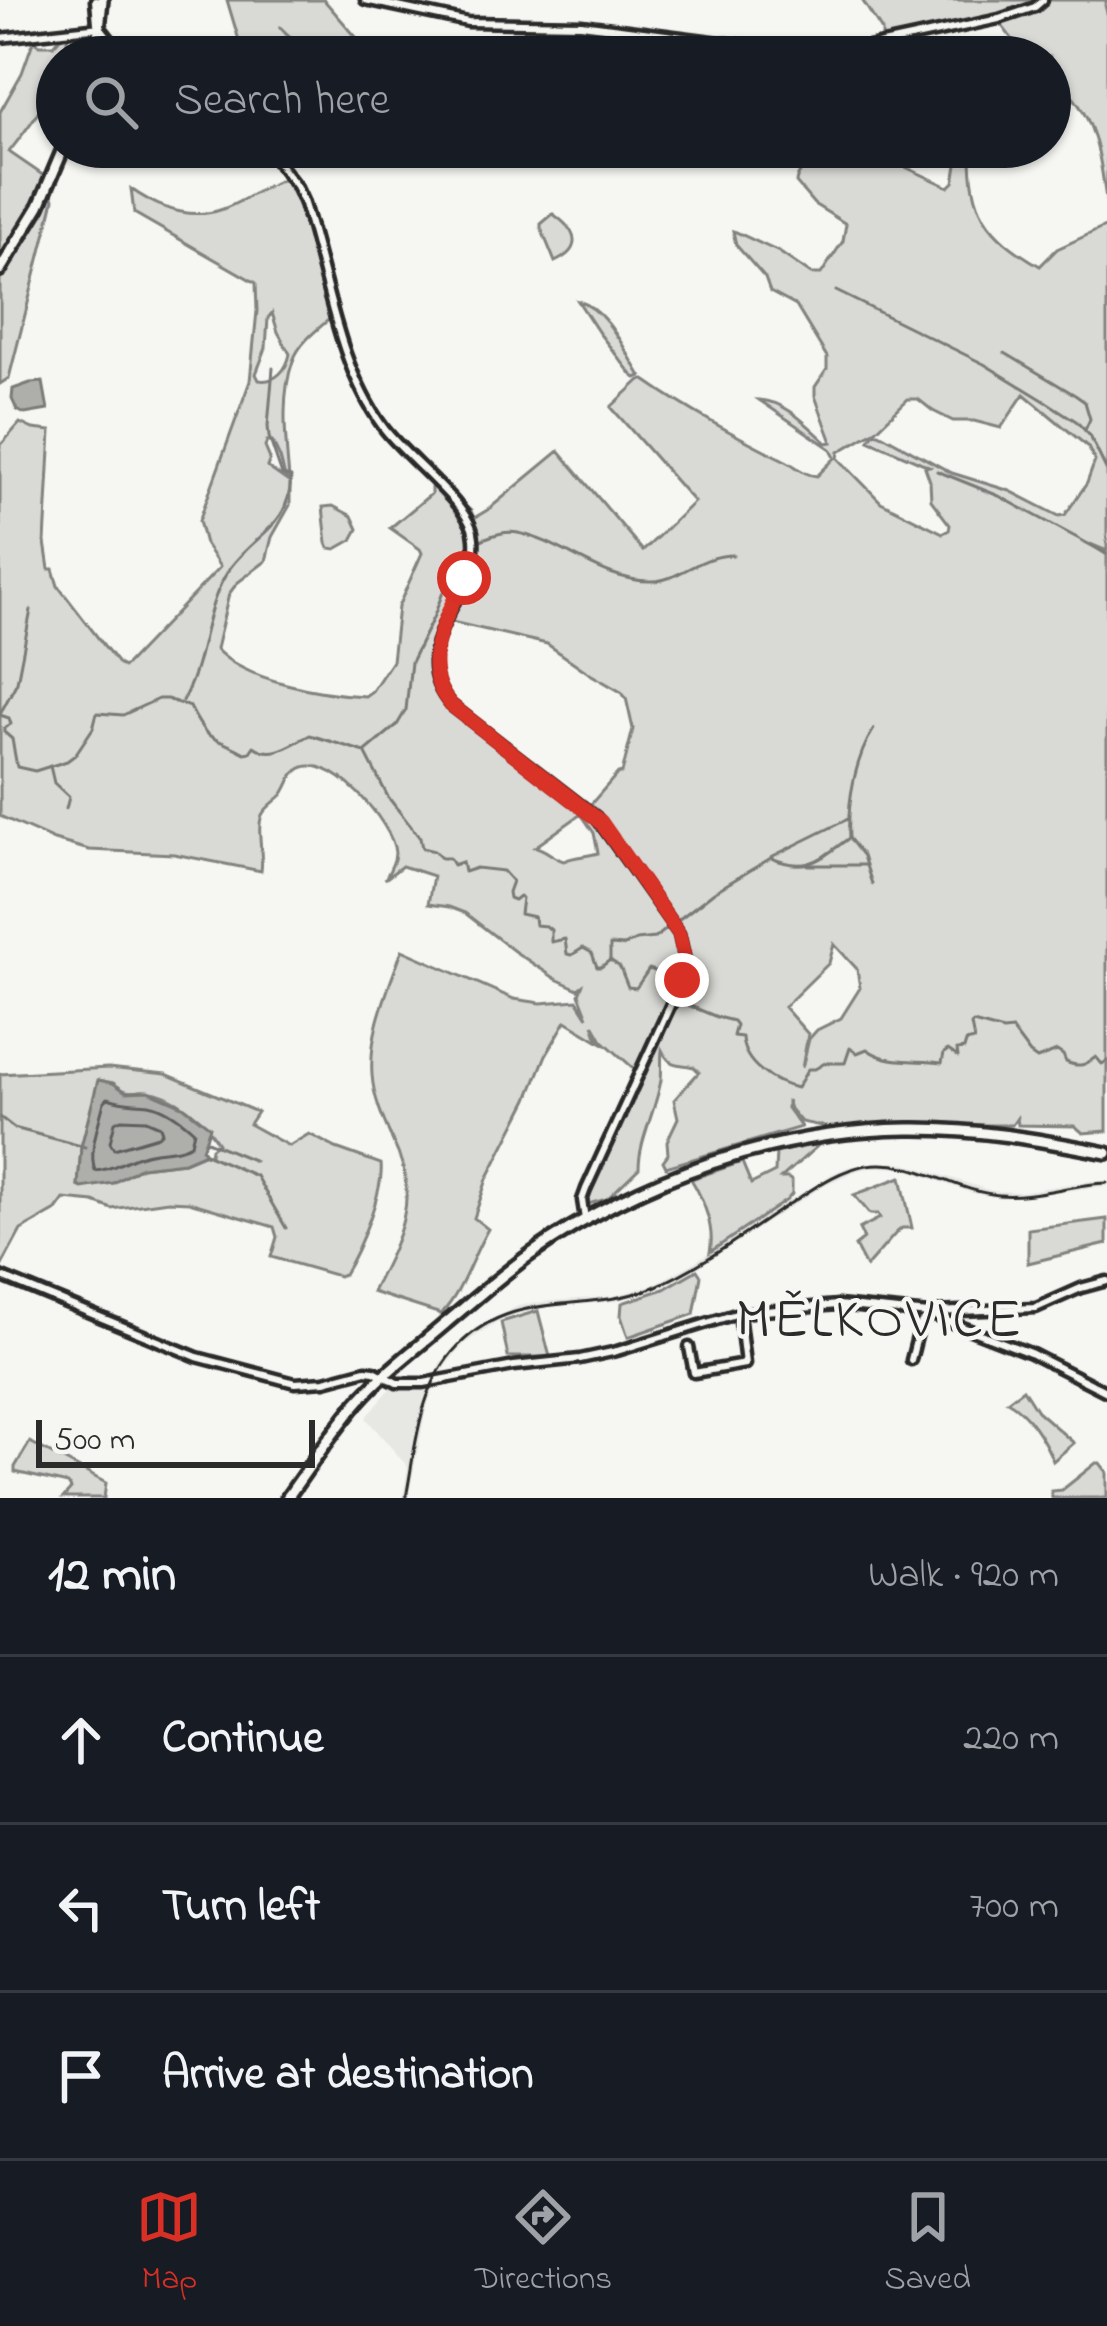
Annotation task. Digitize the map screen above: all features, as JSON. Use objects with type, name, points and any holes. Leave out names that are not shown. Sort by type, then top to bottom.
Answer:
[{"type":"main road","points":[[98,0],[99,36]]},
{"type":"main road","points":[[0,270],[39,206],[55,168]]},
{"type":"main road","points":[[287,1498],[336,1429],[384,1376],[509,1270],[623,1198],[712,1162],[787,1142],[852,1132],[982,1132],[1107,1153]]},
{"type":"street","points":[[365,0],[468,22],[581,24],[674,36]]},
{"type":"street","points":[[920,36],[999,19],[1043,0]]},
{"type":"street","points":[[0,38],[100,27],[107,36]]},
{"type":"street","points":[[282,168],[303,201],[350,368],[365,399],[405,454],[470,522],[475,543],[471,563],[435,652],[440,693],[596,817],[679,934],[685,961],[682,980],[586,1190],[582,1200],[585,1219]]},
{"type":"street","points":[[0,1276],[197,1357],[250,1372],[306,1383],[366,1370],[407,1384],[617,1351],[739,1312],[838,1306],[929,1314],[1036,1308],[1107,1281]]},
{"type":"street","points":[[689,1347],[694,1373],[745,1364],[739,1312]]},
{"type":"street","points":[[911,1360],[920,1325],[929,1314]]},
{"type":"street","points":[[929,1314],[1030,1353],[1107,1392]]},
{"type":"shaded area","points":[[227,0],[324,0],[355,36],[289,36],[279,26],[288,36],[238,36]]},
{"type":"shaded area","points":[[862,0],[1038,0],[1016,11],[908,36],[882,36]]},
{"type":"shaded area","points":[[1047,0],[1107,0],[1107,206],[1093,134],[1071,95],[1071,36],[1010,36],[999,22],[1037,9]]},
{"type":"shaded area","points":[[34,39],[36,115],[9,152],[47,178],[0,262],[0,112]]},
{"type":"shaded area","points":[[907,168],[949,187],[956,168],[971,168],[985,219],[1006,243],[1040,266],[1057,249],[1107,226],[1107,551],[1090,544],[1107,555],[1107,1131],[1083,1133],[1075,1126],[1018,1125],[1017,1118],[1012,1125],[836,1129],[801,1122],[787,1100],[787,1108],[801,1127],[666,1167],[667,1141],[678,1118],[674,1100],[699,1072],[672,1062],[662,1050],[661,1080],[639,1168],[607,1199],[584,1205],[642,1076],[602,1040],[593,1024],[604,1044],[566,1021],[487,1179],[474,1218],[488,1229],[449,1305],[441,1314],[372,1292],[396,1242],[405,1208],[404,1172],[378,1105],[372,1075],[376,1026],[402,950],[514,999],[577,1000],[588,1017],[579,994],[582,986],[578,989],[556,979],[465,913],[428,904],[433,876],[402,866],[385,879],[395,853],[392,840],[356,792],[324,769],[309,766],[297,771],[264,812],[261,871],[174,854],[89,850],[0,816],[0,446],[20,423],[51,431],[45,542],[49,569],[124,667],[220,567],[205,544],[199,521],[250,381],[257,311],[256,283],[134,213],[131,189],[163,207],[198,214],[223,209],[285,179],[303,209],[332,317],[300,348],[289,375],[285,420],[289,479],[272,441],[265,447],[270,459],[267,467],[290,483],[290,505],[272,537],[266,561],[229,594],[216,649],[245,670],[265,677],[307,689],[365,696],[392,661],[398,607],[422,553],[390,528],[431,494],[431,488],[440,484],[474,518],[559,451],[643,551],[694,502],[611,407],[640,380],[808,474],[817,476],[835,458],[831,449],[759,400],[787,409],[827,443],[832,442],[815,396],[827,357],[796,306],[770,292],[765,278],[736,245],[733,231],[779,252],[811,274],[821,274],[843,241],[846,224],[814,204],[796,183],[803,169]],"holes":[[[272,313],[290,354],[280,374],[259,380],[256,374]],[[1024,394],[1088,447],[1095,461],[1087,483],[1065,515],[952,473],[874,433],[869,440],[929,466],[925,467],[931,500],[950,525],[943,533],[881,502],[838,458],[839,452],[876,430],[908,399],[918,399],[953,421],[1001,428]],[[452,622],[547,644],[626,698],[633,729],[622,773],[591,804],[453,703],[440,673],[440,652]],[[581,814],[594,833],[598,853],[564,861],[535,847]],[[834,944],[857,969],[860,988],[841,1018],[809,1039],[802,1068],[808,1034],[784,1007],[829,963]]]},
{"type":"shaded area","points":[[52,193],[9,378],[0,384],[0,279]]},
{"type":"shaded area","points":[[553,214],[574,239],[571,251],[555,262],[541,228]]},
{"type":"shaded area","points":[[578,301],[606,322],[641,376],[632,375]]},
{"type":"shaded area","points":[[333,506],[352,516],[358,529],[352,540],[336,549],[327,543],[323,507]]},
{"type":"shaded area","points":[[108,1068],[166,1074],[257,1112],[249,1124],[289,1146],[309,1134],[381,1164],[375,1204],[344,1274],[271,1257],[277,1237],[274,1227],[189,1202],[112,1209],[64,1199],[56,1210],[21,1230],[0,1269],[0,1074]],"holes":[[[99,1080],[129,1092],[157,1093],[178,1103],[218,1143],[210,1154],[184,1162],[141,1167],[113,1183],[78,1186],[81,1147]]]},
{"type":"shaded area","points":[[822,1142],[781,1178],[792,1181],[787,1200],[710,1252],[707,1215],[691,1179],[742,1162],[751,1184],[775,1172],[776,1153]]},
{"type":"shaded area","points":[[876,1162],[904,1163],[992,1191],[1020,1192],[1088,1181],[1107,1181],[1107,1186],[1001,1198],[972,1193],[903,1168],[858,1170],[826,1184],[657,1289],[616,1301],[542,1307],[501,1319],[464,1344],[436,1382],[408,1498],[403,1498],[408,1467],[366,1418],[390,1389],[428,1385],[441,1362],[475,1328],[518,1306],[615,1296],[655,1284],[832,1174]]},
{"type":"shaded area","points":[[901,1177],[912,1228],[896,1233],[866,1267],[855,1246],[864,1239],[859,1229],[880,1218],[870,1214],[854,1195]]},
{"type":"shaded area","points":[[1107,1219],[1107,1244],[1028,1263],[1028,1229]]},
{"type":"shaded area","points":[[697,1270],[701,1276],[694,1314],[628,1337],[622,1303],[664,1289]]},
{"type":"shaded area","points":[[538,1311],[550,1357],[508,1357],[501,1322]]},
{"type":"shaded area","points":[[1023,1389],[1037,1411],[1074,1443],[1053,1461],[1035,1428],[1007,1401]]},
{"type":"shaded area","points":[[30,1442],[106,1483],[104,1498],[63,1498],[71,1489],[68,1484],[15,1472]]},
{"type":"shaded area","points":[[1096,1463],[1107,1472],[1107,1498],[1052,1498],[1051,1491],[1062,1490]]},
{"type":"water","points":[[43,382],[48,410],[25,414],[17,410],[13,389]]},
{"type":"water","points":[[98,1080],[126,1092],[149,1091],[183,1106],[210,1127],[202,1149],[205,1153],[184,1162],[141,1167],[113,1183],[78,1186],[81,1147]]},
{"type":"waterway","points":[[836,291],[984,364],[1076,421],[1090,436],[1107,471]]},
{"type":"waterway","points":[[1005,353],[1085,402],[1090,419],[1085,430]]},
{"type":"waterway","points":[[182,701],[221,584],[240,556],[278,519],[289,494],[291,477],[282,475],[269,437],[273,368]]},
{"type":"waterway","points":[[937,471],[999,496],[1107,554]]},
{"type":"waterway","points":[[366,751],[397,725],[406,710],[411,662],[457,555],[477,542],[518,533],[618,576],[653,581],[733,555]]},
{"type":"waterway","points":[[0,714],[17,682],[31,610]]},
{"type":"waterway","points":[[0,715],[11,724],[4,732],[12,739],[17,767],[35,771],[75,755],[97,713],[123,715],[158,699],[190,707],[207,734],[245,753],[254,746],[282,749],[310,735],[365,752],[422,848],[449,858],[453,865],[462,862],[464,872],[476,868],[503,871],[512,881],[509,898],[522,898],[520,914],[534,917],[535,925],[551,930],[551,942],[565,939],[567,954],[583,948],[592,953],[597,967],[610,960],[620,967],[628,987],[636,988],[649,969],[668,988],[679,977],[688,978],[683,1003],[733,1021],[733,1036],[742,1037],[754,1064],[769,1077],[797,1088],[808,1069],[845,1063],[850,1048],[893,1059],[942,1063],[948,1050],[958,1057],[957,1050],[974,1040],[973,1023],[1012,1030],[1037,1059],[1057,1051],[1075,1065],[1096,1057],[1102,1064],[1107,1061]]},
{"type":"waterway","points":[[610,960],[610,945],[655,938],[714,892],[771,858],[795,864],[813,862],[849,838],[854,781],[874,729]]},
{"type":"waterway","points":[[50,766],[54,783],[69,797],[66,809]]},
{"type":"waterway","points":[[771,857],[848,819]]},
{"type":"waterway","points":[[849,838],[863,856],[872,884]]},
{"type":"waterway","points":[[808,865],[866,865]]},
{"type":"waterway","points":[[0,1117],[14,1128],[85,1147]]},
{"type":"waterway","points":[[207,1141],[255,1161]]},
{"type":"waterway","points":[[203,1153],[256,1176],[286,1228]]},
{"type":"railway","points":[[406,1498],[421,1417],[435,1379],[458,1346],[503,1316],[654,1287],[708,1258],[829,1179],[867,1165],[901,1166],[999,1195],[1107,1183]]},
{"type":"district","name":"MĚLKOVICE","points":[[880,1316]]},
{"type":"route","points":[[464,578],[435,652],[440,693],[601,822],[679,934],[685,961],[682,980]]}]
